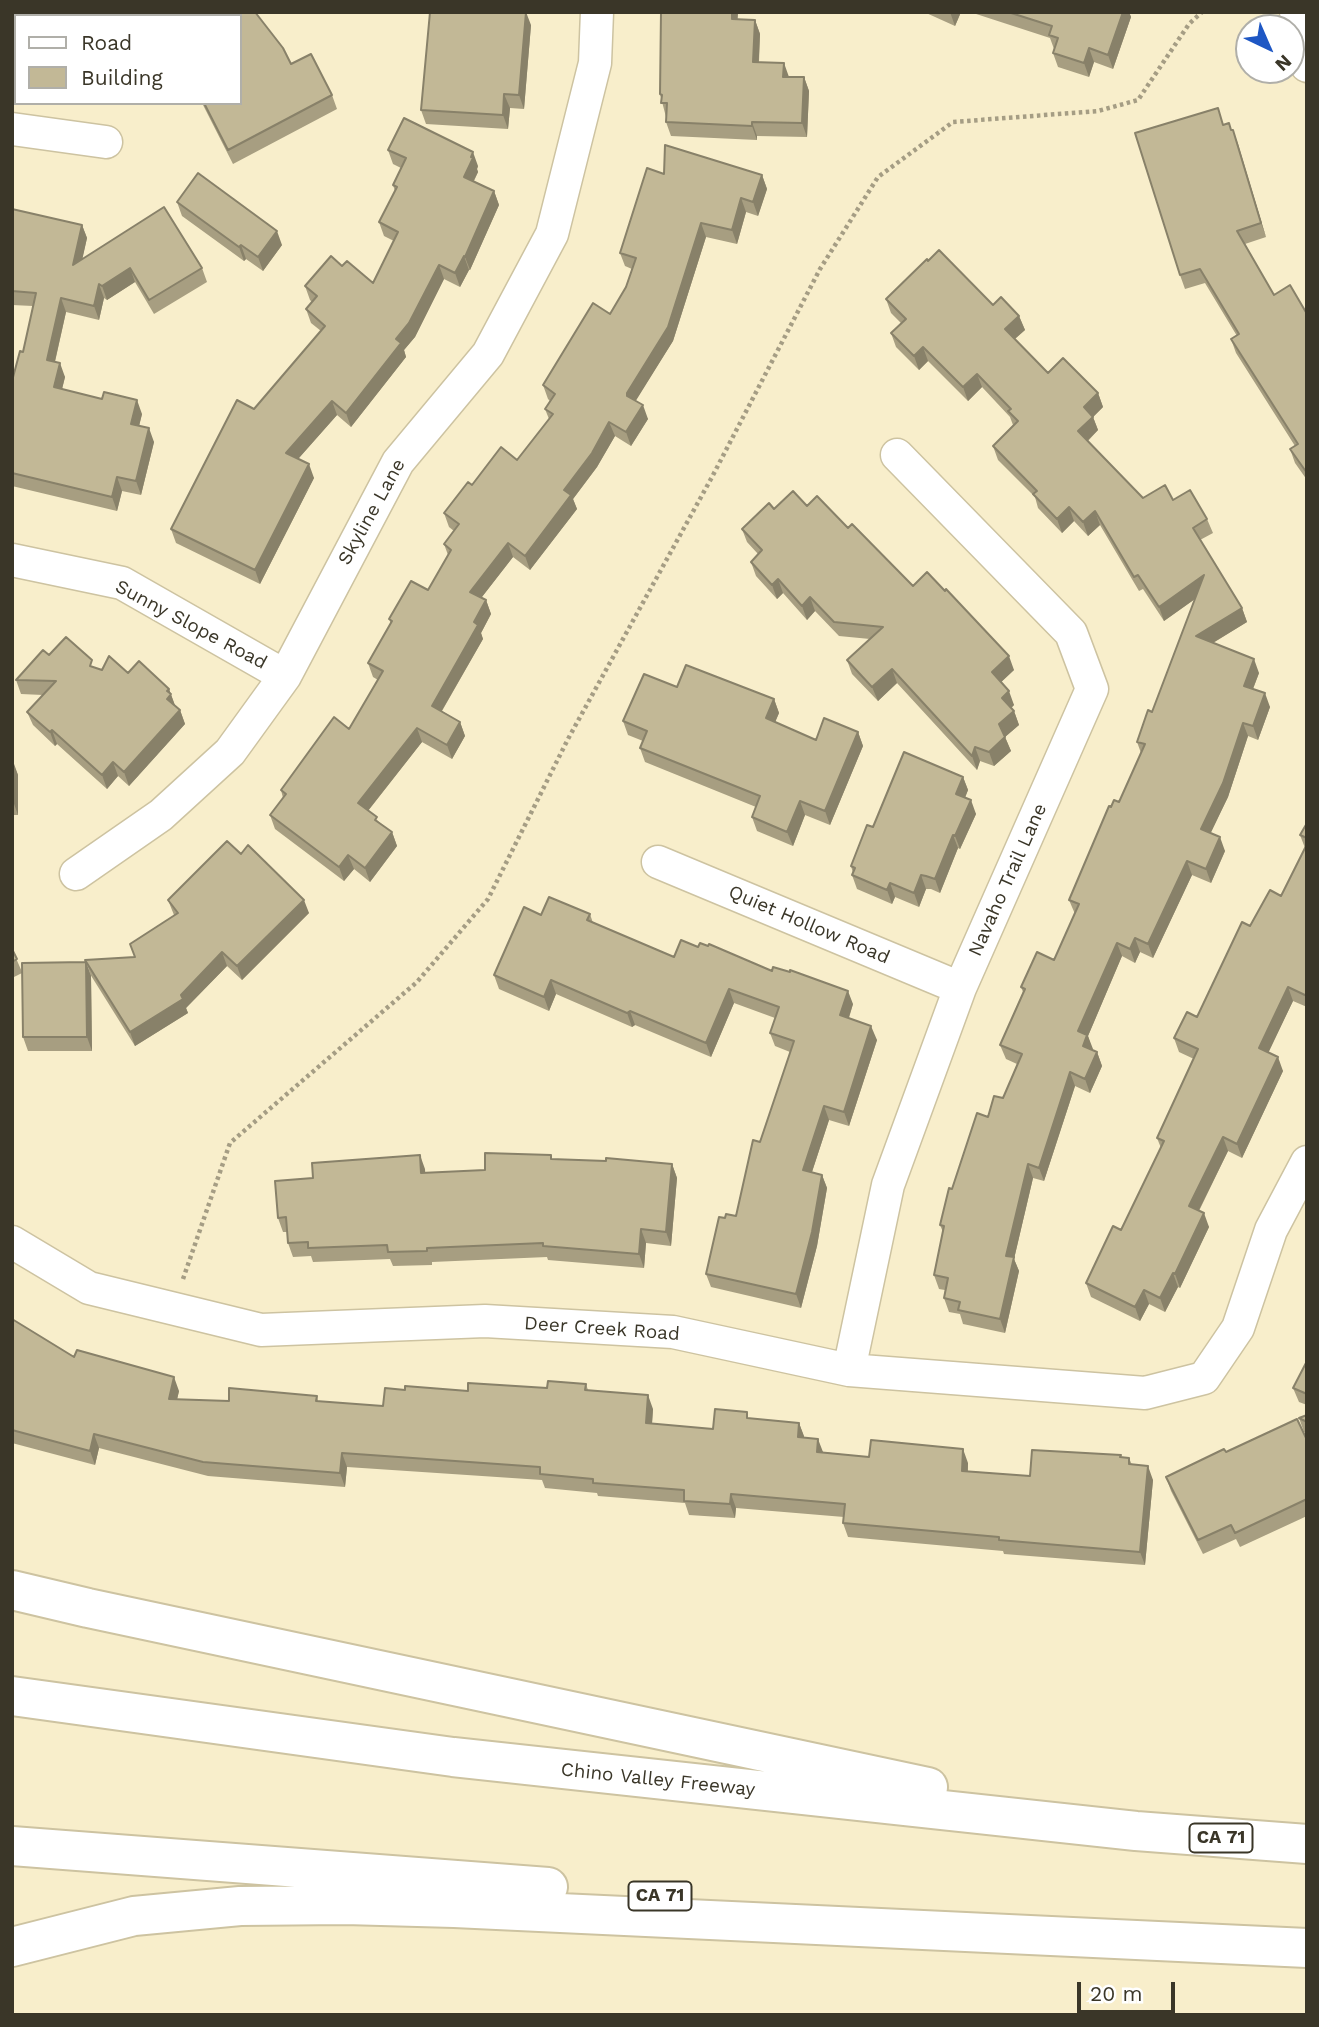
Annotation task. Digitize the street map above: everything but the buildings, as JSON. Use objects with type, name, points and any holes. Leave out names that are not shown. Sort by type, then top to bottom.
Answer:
[{"type":"highway","points":[[12,1590],[1136,1831]]},
{"type":"highway","name":"Chino Valley Freeway","points":[[12,1696],[453,1758],[1136,1831],[1307,1844]]},
{"type":"highway","name":"CA 71","points":[[12,1846],[1307,1946]]},
{"type":"highway","points":[[12,1947],[134,1916],[240,1906],[345,1905],[1307,1946]]},
{"type":"street","name":"Skyline Lane","points":[[76,874],[161,815],[230,751],[285,676],[398,461],[488,354],[552,234],[595,62],[597,12]]},
{"type":"street","points":[[1296,12],[1307,66]]},
{"type":"street","points":[[12,129],[106,142]]},
{"type":"street","name":"Navaho Trail Lane","points":[[849,1370],[888,1185],[960,988],[1092,689],[1071,633],[897,455]]},
{"type":"street","name":"Sunny Slope Road","points":[[12,560],[122,583],[285,676]]},
{"type":"street","name":"Quiet Hollow Road","points":[[659,862],[960,988]]},
{"type":"street","name":"Deer Creek Road","points":[[12,1242],[89,1288],[261,1330],[485,1321],[673,1332],[849,1370],[1145,1392],[1203,1378],[1238,1328],[1271,1230],[1307,1162]]},
{"type":"path","points":[[172,1309],[230,1143],[417,982],[488,899],[568,739],[712,477],[820,269],[878,177],[953,122],[1098,111],[1138,100],[1189,24],[1202,12]]}]
